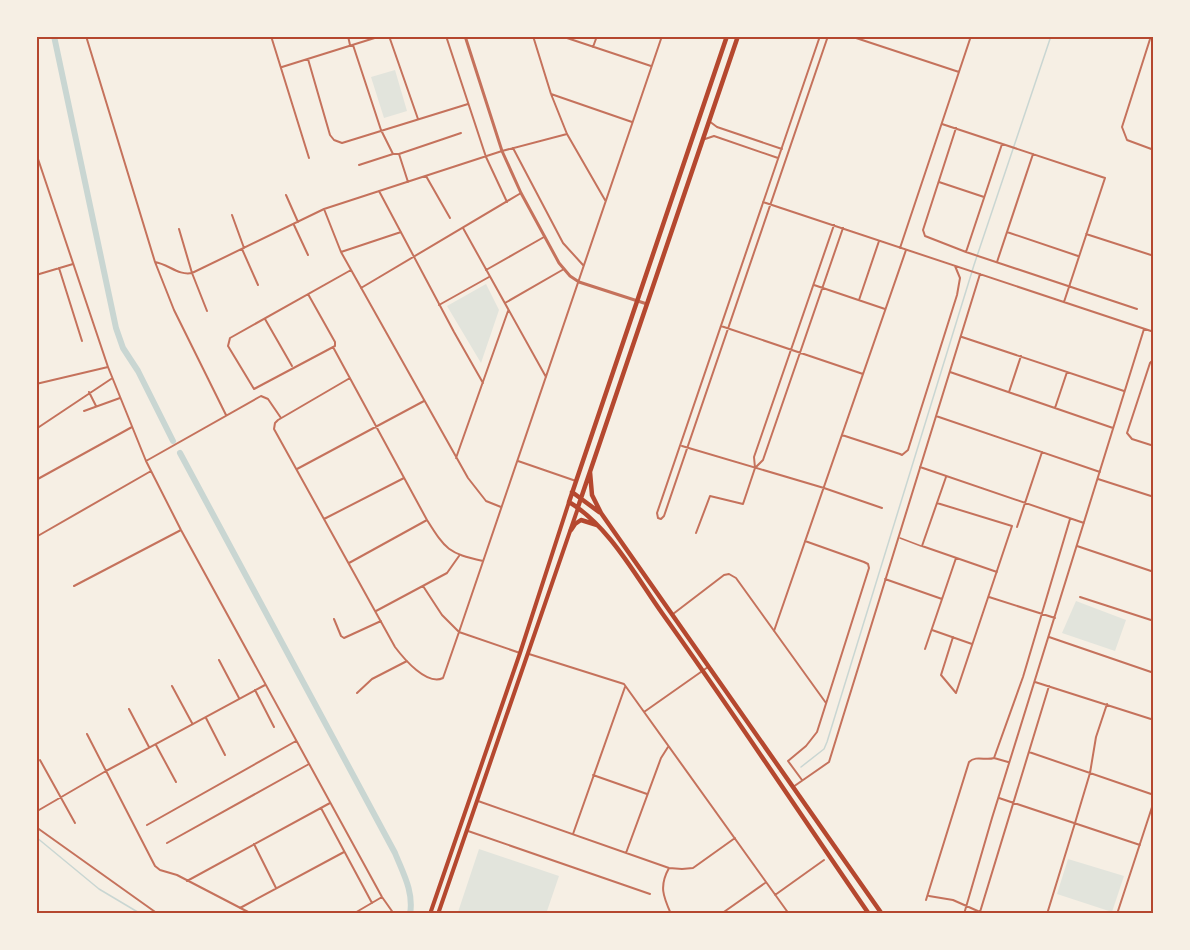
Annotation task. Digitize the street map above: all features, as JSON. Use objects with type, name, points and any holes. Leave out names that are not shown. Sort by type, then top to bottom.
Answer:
[{"type":"highway","points":[[727,36],[569,502],[599,526],[703,670],[870,914]]},
{"type":"highway","points":[[578,507],[738,36]]},
{"type":"highway","points":[[590,472],[592,495],[601,513],[882,914]]},
{"type":"highway","points":[[573,492],[601,513]]},
{"type":"highway","points":[[571,530],[581,520],[599,526]]},
{"type":"main road","points":[[429,914],[520,653],[569,502]]},
{"type":"main road","points":[[438,914],[578,507]]},
{"type":"street","points":[[86,36],[155,262],[174,310],[226,415]]},
{"type":"street","points":[[271,36],[309,158]]},
{"type":"street","points":[[348,36],[381,130],[393,154]]},
{"type":"street","points":[[282,67],[381,36]]},
{"type":"street","points":[[389,36],[418,119]]},
{"type":"street","points":[[446,36],[486,157],[507,202]]},
{"type":"street","points":[[465,36],[502,151],[521,193],[564,270],[579,282],[648,304]]},
{"type":"street","points":[[533,36],[551,94],[567,134],[605,201]]},
{"type":"street","points":[[561,36],[651,66]]},
{"type":"street","points":[[593,47],[597,36]]},
{"type":"street","points":[[350,378],[281,418],[275,423],[274,429],[395,647],[407,661],[436,681],[443,678],[662,36]]},
{"type":"street","points":[[820,36],[657,513],[658,518],[662,519],[664,516],[688,448],[828,36]]},
{"type":"street","points":[[850,36],[959,72]]},
{"type":"street","points":[[900,248],[971,36]]},
{"type":"street","points":[[1152,36],[1122,127],[1127,140],[1154,150]]},
{"type":"street","points":[[308,59],[330,135],[334,140],[342,143],[468,104]]},
{"type":"street","points":[[551,94],[632,122]]},
{"type":"street","points":[[709,122],[717,127],[782,148]]},
{"type":"street","points":[[942,124],[1105,178],[1064,302]]},
{"type":"street","points":[[956,128],[923,230],[925,236],[1137,309]]},
{"type":"street","points":[[359,165],[461,133]]},
{"type":"street","points":[[155,262],[166,264],[182,274],[192,273],[324,209],[502,151],[567,134]]},
{"type":"street","points":[[702,141],[709,136],[714,136],[778,158]]},
{"type":"street","points":[[966,252],[1002,144]]},
{"type":"street","points":[[513,148],[563,243],[583,265]]},
{"type":"street","points":[[36,153],[108,367],[146,461],[296,741],[382,897],[394,914]]},
{"type":"street","points":[[399,153],[408,182]]},
{"type":"street","points":[[997,262],[1033,154]]},
{"type":"street","points":[[426,176],[450,218]]},
{"type":"street","points":[[939,182],[984,197]]},
{"type":"street","points":[[379,191],[483,383]]},
{"type":"street","points":[[361,288],[521,193]]},
{"type":"street","points":[[286,195],[298,222]]},
{"type":"street","points":[[763,202],[1154,332]]},
{"type":"street","points":[[324,209],[341,252],[456,458],[480,496],[502,507]]},
{"type":"street","points":[[232,215],[258,285]]},
{"type":"street","points":[[294,224],[308,255]]},
{"type":"street","points":[[696,533],[710,496],[743,504],[755,468],[754,457],[834,225]]},
{"type":"street","points":[[464,228],[546,377]]},
{"type":"street","points":[[755,468],[763,460],[843,228]]},
{"type":"street","points":[[179,229],[192,273],[207,311]]},
{"type":"street","points":[[341,252],[401,232]]},
{"type":"street","points":[[1007,232],[1079,256]]},
{"type":"street","points":[[1086,234],[1154,256]]},
{"type":"street","points":[[486,270],[544,237]]},
{"type":"street","points":[[859,300],[879,241]]},
{"type":"street","points":[[774,631],[906,250]]},
{"type":"street","points":[[36,275],[73,264]]},
{"type":"street","points":[[842,435],[900,454],[908,450],[957,295],[960,278],[956,266]]},
{"type":"street","points":[[59,268],[82,340]]},
{"type":"street","points":[[308,294],[335,342],[333,347],[256,389],[251,386],[228,346],[228,341],[232,336],[351,270]]},
{"type":"street","points":[[505,303],[564,270]]},
{"type":"street","points":[[794,787],[829,762],[980,274]]},
{"type":"street","points":[[439,304],[490,276]]},
{"type":"street","points":[[813,285],[885,309]]},
{"type":"street","points":[[456,458],[508,309]]},
{"type":"street","points":[[265,318],[292,366]]},
{"type":"street","points":[[721,326],[863,374]]},
{"type":"street","points":[[964,914],[1144,328]]},
{"type":"street","points":[[961,336],[1125,391]]},
{"type":"street","points":[[333,347],[442,544],[459,556],[483,561]]},
{"type":"street","points":[[1009,392],[1021,356]]},
{"type":"street","points":[[1154,359],[1150,363],[1127,430],[1132,439],[1154,446]]},
{"type":"street","points":[[36,384],[108,367]]},
{"type":"street","points":[[950,372],[1113,428]]},
{"type":"street","points":[[1055,408],[1067,372]]},
{"type":"street","points":[[36,429],[112,378]]},
{"type":"street","points":[[89,392],[96,406]]},
{"type":"street","points":[[146,461],[261,396],[268,399],[281,418]]},
{"type":"street","points":[[84,411],[120,398]]},
{"type":"street","points":[[297,470],[424,401]]},
{"type":"street","points":[[936,416],[1100,472]]},
{"type":"street","points":[[36,480],[132,427]]},
{"type":"street","points":[[680,446],[824,488],[882,508]]},
{"type":"street","points":[[1017,527],[1042,452]]},
{"type":"street","points":[[518,461],[576,481]]},
{"type":"street","points":[[920,466],[1084,523]]},
{"type":"street","points":[[36,537],[151,471]]},
{"type":"street","points":[[946,476],[922,546],[997,572]]},
{"type":"street","points":[[324,519],[404,478]]},
{"type":"street","points":[[1098,479],[1154,497]]},
{"type":"street","points":[[936,503],[1012,526],[956,693],[941,675],[953,637]]},
{"type":"street","points":[[994,758],[1023,677],[1070,519]]},
{"type":"street","points":[[349,563],[427,520]]},
{"type":"street","points":[[74,586],[181,530]]},
{"type":"street","points":[[802,780],[788,761],[806,746],[817,732],[869,568],[864,562],[805,541]]},
{"type":"street","points":[[1077,546],[1154,572]]},
{"type":"street","points":[[375,611],[447,573],[459,556]]},
{"type":"street","points":[[925,649],[956,558]]},
{"type":"street","points":[[672,615],[724,575],[729,574],[736,578],[826,703]]},
{"type":"street","points":[[885,579],[942,599]]},
{"type":"street","points":[[423,586],[442,615],[459,632],[520,653]]},
{"type":"street","points":[[988,597],[1055,618]]},
{"type":"street","points":[[1080,597],[1154,621]]},
{"type":"street","points":[[334,619],[344,638],[381,621]]},
{"type":"street","points":[[932,630],[973,644]]},
{"type":"street","points":[[1048,637],[1154,673]]},
{"type":"street","points":[[529,654],[626,686],[789,914]]},
{"type":"street","points":[[219,660],[240,699]]},
{"type":"street","points":[[357,693],[372,679],[407,661]]},
{"type":"street","points":[[644,712],[709,666]]},
{"type":"street","points":[[1035,682],[1154,720]]},
{"type":"street","points":[[39,810],[149,747],[266,685]]},
{"type":"street","points":[[172,686],[192,724]]},
{"type":"street","points":[[573,834],[626,686]]},
{"type":"street","points":[[928,895],[967,906],[980,913],[1049,686]]},
{"type":"street","points":[[255,690],[274,727]]},
{"type":"street","points":[[1047,914],[1090,773],[1096,737],[1107,704]]},
{"type":"street","points":[[129,710],[149,747]]},
{"type":"street","points":[[205,717],[225,755]]},
{"type":"street","points":[[87,734],[155,866],[252,914]]},
{"type":"street","points":[[147,825],[296,741]]},
{"type":"street","points":[[156,744],[176,782]]},
{"type":"street","points":[[626,853],[661,758],[668,746]]},
{"type":"street","points":[[1029,752],[1154,795]]},
{"type":"street","points":[[926,900],[969,762],[976,758],[989,760],[994,758],[1009,762]]},
{"type":"street","points":[[40,760],[75,823]]},
{"type":"street","points":[[167,843],[309,764]]},
{"type":"street","points":[[593,775],[648,794]]},
{"type":"street","points":[[999,798],[1140,845]]},
{"type":"street","points":[[478,801],[669,868],[693,868],[735,838]]},
{"type":"street","points":[[1116,914],[1154,801]]},
{"type":"street","points":[[187,881],[330,803]]},
{"type":"street","points":[[321,808],[372,903]]},
{"type":"street","points":[[36,827],[158,914]]},
{"type":"street","points":[[468,831],[650,894]]},
{"type":"street","points":[[254,844],[276,889]]},
{"type":"street","points":[[240,908],[344,852]]},
{"type":"street","points":[[775,895],[824,860]]},
{"type":"street","points":[[669,868],[663,878],[662,888],[671,914]]},
{"type":"street","points":[[721,914],[766,882]]},
{"type":"street","points":[[353,914],[382,897]]},
{"type":"lane","points":[[898,537],[922,546]]},
{"type":"shaded area","points":[[395,70],[407,111],[384,118],[371,77]]},
{"type":"shaded area","points":[[486,284],[499,310],[481,363],[447,306]]},
{"type":"shaded area","points":[[1076,601],[1126,620],[1115,651],[1062,633]]},
{"type":"shaded area","points":[[479,849],[559,876],[546,914],[465,914],[458,912]]},
{"type":"shaded area","points":[[1068,859],[1124,876],[1112,912],[1057,894]]},
{"type":"waterway","points":[[54,36],[116,328],[123,348],[138,371],[173,441]]},
{"type":"waterway","points":[[801,767],[824,749],[827,742],[974,265],[1051,36]]},
{"type":"waterway","points":[[180,453],[395,853],[409,890],[410,914]]},
{"type":"waterway","points":[[36,837],[99,889],[141,914]]}]
